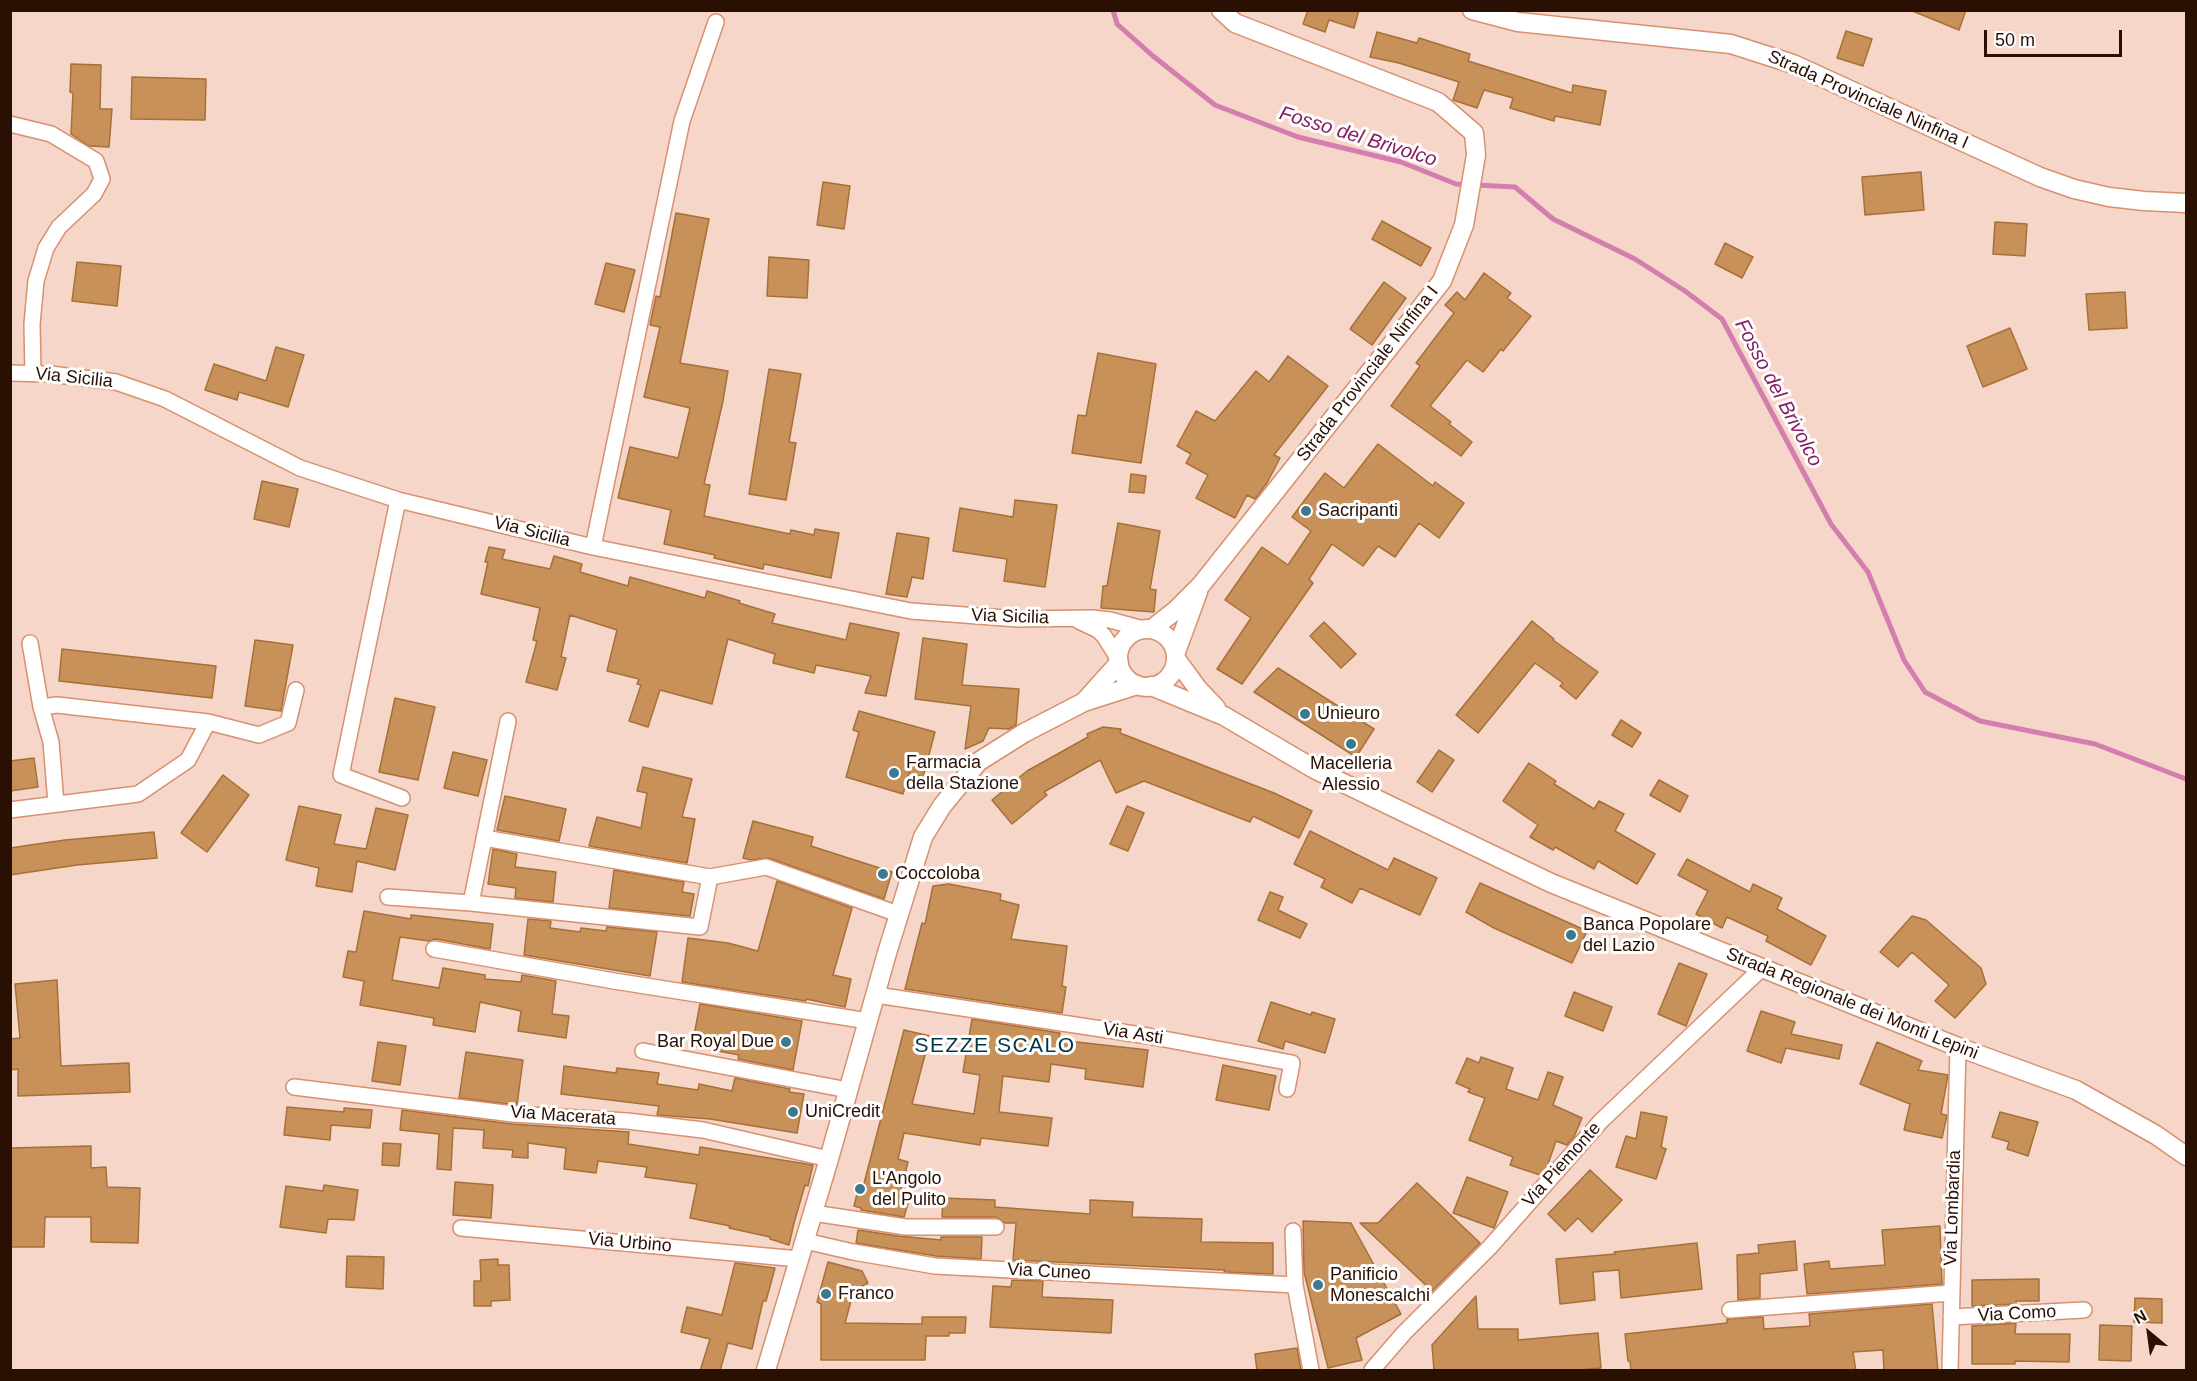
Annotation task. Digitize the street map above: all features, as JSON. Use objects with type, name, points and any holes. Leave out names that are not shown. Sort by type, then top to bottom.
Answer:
[{"type":"street","name":"Strada Provinciale Ninfina I","points":[[1147,629],[1170,615],[1201,585],[1442,281],[1464,225],[1476,155],[1474,133],[1438,102],[1235,23],[1221,10]]},
{"type":"street","name":"Strada Provinciale Ninfina I","points":[[1472,10],[1518,22],[1731,44],[1793,64],[2062,185],[2109,197],[2187,203]]},
{"type":"street","points":[[593,547],[682,121],[716,22]]},
{"type":"street","points":[[10,124],[51,134],[60,139],[96,161],[102,179],[94,194],[59,227],[46,248],[36,281],[32,324],[33,373]]},
{"type":"street","name":"Via Sicilia","points":[[10,373],[33,373],[116,382],[165,399],[300,468],[398,500],[593,547],[911,611],[1018,620],[1074,618],[1110,620],[1147,629]]},
{"type":"street","points":[[398,500],[341,775],[402,798]]},
{"type":"street","name":"Strada Provinciale Ninfina I","points":[[1176,655],[1201,585]]},
{"type":"street","name":"Via Sicilia","points":[[1074,618],[1098,630],[1110,643],[1118,661]]},
{"type":"street","points":[[766,1371],[898,914],[923,837],[942,806],[978,762],[1024,733],[1084,702],[1166,680],[1172,674],[1176,655],[1172,643],[1165,635],[1147,629],[1135,632],[1123,643],[1118,661],[1084,702]]},
{"type":"street","points":[[30,643],[41,707],[51,741],[56,804]]},
{"type":"street","name":"Strada Regionale dei Monti Lepini","points":[[1176,655],[1198,688],[1224,716]]},
{"type":"street","points":[[1118,661],[1125,676],[1144,686]]},
{"type":"street","name":"Strada Regionale dei Monti Lepini","points":[[1144,686],[1224,716],[1316,770],[1551,883],[1958,1047],[2076,1090],[2156,1135],[2187,1156]]},
{"type":"street","points":[[41,707],[57,705],[208,722],[259,735],[288,723],[296,690]]},
{"type":"street","points":[[471,903],[508,721]]},
{"type":"street","points":[[10,810],[138,794],[188,760],[208,722]]},
{"type":"street","points":[[484,838],[710,878],[766,867],[898,914]]},
{"type":"street","points":[[388,897],[471,903],[700,927],[710,878]]},
{"type":"street","points":[[434,949],[614,981],[868,1021]]},
{"type":"street","name":"Via Piemonte","points":[[1372,1371],[1404,1333],[1490,1246],[1601,1121],[1762,968]]},
{"type":"street","name":"Via Asti","points":[[876,995],[1148,1036],[1292,1063],[1287,1089]]},
{"type":"street","name":"Via Lombardia","points":[[1950,1371],[1958,1047]]},
{"type":"street","points":[[643,1051],[849,1090]]},
{"type":"street","name":"Via Macerata","points":[[294,1087],[513,1114],[627,1121],[703,1130],[829,1159]]},
{"type":"street","points":[[813,1213],[906,1227],[996,1227]]},
{"type":"street","name":"Via Urbino","points":[[461,1228],[799,1259]]},
{"type":"street","points":[[1293,1231],[1295,1285],[1311,1371]]},
{"type":"street","name":"Via Cuneo","points":[[805,1241],[935,1266],[1295,1285]]},
{"type":"street","points":[[1730,1310],[1951,1293]]},
{"type":"street","name":"Via Como","points":[[1950,1317],[2084,1310]]},
{"type":"building","points":[[1308,10],[1359,10],[1354,28],[1329,20],[1325,32],[1303,24]]},
{"type":"building","points":[[1910,10],[1966,10],[1959,30]]},
{"type":"building","points":[[1846,31],[1872,39],[1863,66],[1837,58]]},
{"type":"building","points":[[1377,32],[1417,43],[1419,38],[1470,54],[1468,61],[1572,93],[1573,85],[1606,91],[1600,125],[1555,116],[1554,121],[1510,108],[1513,98],[1484,90],[1477,108],[1453,100],[1459,82],[1399,63],[1370,57]]},
{"type":"building","points":[[71,64],[101,65],[100,109],[112,109],[109,147],[89,146],[71,134],[73,93],[70,92]]},
{"type":"building","points":[[132,77],[206,79],[205,120],[131,119]]},
{"type":"building","points":[[1921,172],[1924,210],[1865,215],[1862,177]]},
{"type":"building","points":[[823,182],[850,186],[844,229],[817,225]]},
{"type":"building","points":[[676,213],[709,219],[680,363],[728,371],[704,484],[710,485],[704,516],[790,534],[791,530],[814,535],[815,529],[839,533],[831,578],[764,564],[763,569],[714,558],[715,555],[664,544],[671,510],[618,498],[630,447],[678,458],[690,408],[644,397],[660,327],[650,325],[656,296],[660,297]]},
{"type":"building","points":[[1382,221],[1431,248],[1421,266],[1372,239]]},
{"type":"building","points":[[1995,222],[2027,224],[2025,256],[1993,254]]},
{"type":"building","points":[[1725,243],[1753,257],[1742,278],[1715,264]]},
{"type":"building","points":[[769,257],[809,260],[807,298],[767,296]]},
{"type":"building","points":[[77,262],[121,266],[117,306],[72,301]]},
{"type":"building","points":[[606,263],[635,270],[624,312],[595,304]]},
{"type":"building","points":[[1484,273],[1511,293],[1507,298],[1531,316],[1483,372],[1467,360],[1430,406],[1472,442],[1461,456],[1391,406],[1420,366],[1416,363],[1454,313],[1445,305],[1457,292],[1465,300]]},
{"type":"building","points":[[1384,282],[1406,298],[1372,345],[1350,329]]},
{"type":"building","points":[[2125,292],[2127,328],[2089,330],[2086,294]]},
{"type":"building","points":[[2010,328],[2027,369],[1983,387],[1967,346]]},
{"type":"building","points":[[276,347],[304,355],[288,407],[239,392],[237,400],[205,390],[214,364],[266,381]]},
{"type":"building","points":[[1098,353],[1156,364],[1141,463],[1072,453],[1078,415],[1086,416]]},
{"type":"building","points":[[1288,356],[1328,386],[1274,455],[1280,458],[1267,483],[1255,499],[1247,495],[1235,518],[1196,498],[1208,475],[1186,463],[1191,454],[1177,446],[1196,411],[1215,421],[1256,371],[1269,382]]},
{"type":"building","points":[[769,369],[801,374],[789,442],[796,443],[786,500],[749,494]]},
{"type":"building","points":[[1378,444],[1433,486],[1435,482],[1464,503],[1439,538],[1419,523],[1395,557],[1378,546],[1363,566],[1332,544],[1309,579],[1313,583],[1242,684],[1217,669],[1251,618],[1225,600],[1262,547],[1288,565],[1311,531],[1292,517],[1325,473],[1344,488]]},
{"type":"building","points":[[1131,474],[1146,476],[1144,493],[1129,492]]},
{"type":"building","points":[[262,481],[298,489],[289,527],[254,519]]},
{"type":"building","points":[[1015,500],[1057,505],[1045,587],[1004,581],[1007,559],[953,551],[960,508],[1013,517]]},
{"type":"building","points":[[1118,523],[1160,531],[1150,589],[1156,590],[1154,612],[1101,608],[1103,586],[1107,586]]},
{"type":"building","points":[[897,533],[929,538],[923,579],[912,577],[907,597],[886,594]]},
{"type":"building","points":[[489,547],[505,550],[502,559],[550,569],[554,556],[582,564],[580,572],[628,586],[630,577],[705,598],[707,591],[775,614],[772,623],[846,640],[850,623],[899,633],[886,696],[865,693],[871,676],[816,665],[814,673],[773,663],[775,654],[728,639],[712,704],[660,690],[648,727],[629,721],[641,685],[637,684],[639,679],[607,671],[617,630],[570,615],[561,657],[566,658],[557,690],[526,682],[537,641],[533,640],[540,608],[481,594]]},
{"type":"building","points":[[1532,621],[1553,640],[1598,672],[1576,699],[1560,686],[1563,683],[1535,663],[1478,733],[1456,715]]},
{"type":"building","points":[[1324,622],[1356,654],[1341,668],[1310,636]]},
{"type":"building","points":[[923,638],[967,644],[962,685],[1019,689],[1016,725],[1009,729],[989,728],[983,741],[965,749],[971,706],[915,699]]},
{"type":"building","points":[[255,640],[293,645],[281,711],[245,706]]},
{"type":"building","points":[[62,649],[216,666],[212,698],[59,681]]},
{"type":"building","points":[[1278,668],[1374,729],[1356,757],[1254,692]]},
{"type":"building","points":[[395,698],[435,707],[418,780],[379,772]]},
{"type":"building","points":[[859,711],[935,732],[923,777],[909,773],[903,794],[846,777],[859,732],[853,730]]},
{"type":"building","points":[[1621,720],[1641,733],[1632,747],[1612,735]]},
{"type":"building","points":[[1103,727],[1121,729],[1120,733],[1274,793],[1312,811],[1299,838],[1253,816],[1250,822],[1144,781],[1116,793],[1100,760],[1044,792],[1047,795],[1012,824],[992,800],[1027,771],[1088,737],[1087,734]]},
{"type":"building","points":[[1439,750],[1454,760],[1432,792],[1417,782]]},
{"type":"building","points":[[453,752],[487,760],[478,796],[444,788]]},
{"type":"building","points":[[34,758],[38,787],[10,791],[10,761]]},
{"type":"building","points":[[1529,763],[1556,781],[1554,784],[1594,809],[1599,801],[1624,814],[1615,831],[1655,854],[1637,884],[1598,861],[1594,869],[1555,847],[1553,850],[1530,837],[1538,825],[1503,801]]},
{"type":"building","points":[[643,767],[692,779],[682,817],[695,819],[687,863],[589,846],[597,817],[641,828],[647,793],[637,791]]},
{"type":"building","points":[[223,775],[249,795],[207,852],[181,833]]},
{"type":"building","points":[[1659,780],[1688,796],[1680,812],[1650,795]]},
{"type":"building","points":[[505,796],[566,809],[559,841],[497,830]]},
{"type":"building","points":[[299,806],[341,815],[334,844],[366,849],[376,808],[408,815],[395,870],[357,861],[352,892],[316,886],[319,868],[286,860]]},
{"type":"building","points":[[1127,806],[1144,813],[1128,851],[1110,844]]},
{"type":"building","points":[[753,821],[813,837],[811,846],[892,872],[884,899],[769,858],[751,860],[743,858]]},
{"type":"building","points":[[1310,831],[1388,870],[1394,858],[1437,878],[1420,915],[1360,888],[1352,903],[1321,887],[1325,879],[1294,864]]},
{"type":"building","points":[[154,832],[157,858],[77,865],[10,875],[10,848],[65,840]]},
{"type":"building","points":[[493,849],[517,854],[515,867],[556,872],[553,902],[515,898],[516,888],[488,884]]},
{"type":"building","points":[[1687,859],[1750,892],[1753,884],[1782,898],[1777,909],[1826,936],[1811,965],[1766,941],[1768,936],[1727,917],[1722,928],[1696,914],[1708,891],[1678,875]]},
{"type":"building","points":[[614,870],[684,882],[682,892],[694,894],[690,916],[609,908]]},
{"type":"building","points":[[777,881],[852,908],[833,975],[851,979],[845,1007],[806,999],[806,1001],[682,982],[688,938],[728,943],[758,951]]},
{"type":"building","points":[[1480,883],[1587,931],[1572,963],[1494,928],[1466,912]]},
{"type":"building","points":[[949,884],[1001,894],[1000,900],[1019,905],[1011,939],[1067,946],[1062,986],[1066,987],[1062,1013],[905,989],[922,923],[925,924],[933,886]]},
{"type":"building","points":[[1270,892],[1283,897],[1278,910],[1307,924],[1300,938],[1258,920]]},
{"type":"building","points":[[364,911],[411,919],[411,915],[493,924],[490,949],[436,939],[429,941],[400,937],[392,980],[439,988],[443,968],[485,975],[485,979],[521,982],[522,975],[556,981],[552,1014],[569,1016],[566,1038],[518,1031],[521,1011],[480,1002],[475,1032],[433,1025],[434,1018],[360,1005],[364,981],[343,977],[348,951],[356,952]]},
{"type":"building","points":[[1912,916],[1926,920],[1981,968],[1986,984],[1955,1018],[1935,1001],[1949,985],[1912,952],[1898,967],[1880,952]]},
{"type":"building","points":[[528,919],[551,921],[550,928],[580,932],[581,928],[606,931],[607,927],[657,932],[650,976],[524,955]]},
{"type":"building","points":[[1679,963],[1707,974],[1686,1026],[1658,1014]]},
{"type":"building","points":[[57,980],[61,1066],[129,1063],[130,1092],[18,1096],[18,1069],[10,1070],[10,1039],[20,1038],[15,984]]},
{"type":"building","points":[[1574,992],[1612,1007],[1603,1031],[1565,1016]]},
{"type":"building","points":[[1271,1002],[1311,1015],[1312,1012],[1335,1019],[1325,1053],[1285,1041],[1283,1049],[1258,1041]]},
{"type":"building","points":[[700,1004],[802,1021],[793,1070],[738,1059],[739,1055],[692,1046]]},
{"type":"building","points":[[1761,1011],[1795,1022],[1791,1034],[1842,1045],[1839,1059],[1786,1048],[1781,1063],[1747,1051]]},
{"type":"building","points":[[972,1019],[1060,1033],[1059,1040],[1148,1050],[1143,1087],[1085,1079],[1086,1069],[1051,1064],[1049,1082],[1003,1076],[999,1112],[1052,1118],[1048,1146],[981,1138],[980,1145],[904,1133],[898,1159],[908,1162],[899,1197],[909,1200],[904,1217],[861,1210],[854,1206],[858,1190],[862,1191],[904,1030],[930,1036],[912,1104],[974,1114],[980,1075],[963,1072]]},
{"type":"building","points":[[378,1042],[406,1046],[400,1085],[372,1081]]},
{"type":"building","points":[[1877,1042],[1922,1061],[1918,1070],[1948,1075],[1941,1114],[1947,1115],[1942,1138],[1904,1130],[1910,1104],[1860,1084]]},
{"type":"building","points":[[466,1052],[523,1060],[517,1105],[459,1098]]},
{"type":"building","points":[[1481,1057],[1513,1068],[1506,1089],[1538,1100],[1548,1072],[1563,1077],[1553,1105],[1582,1118],[1574,1137],[1567,1145],[1556,1141],[1547,1167],[1540,1175],[1510,1165],[1513,1157],[1469,1140],[1485,1098],[1468,1092],[1470,1089],[1456,1083],[1467,1058],[1479,1063]]},
{"type":"building","points":[[1223,1065],[1276,1076],[1269,1110],[1216,1100]]},
{"type":"building","points":[[564,1066],[616,1073],[617,1068],[659,1073],[657,1084],[698,1090],[699,1084],[732,1091],[735,1078],[790,1089],[789,1092],[804,1094],[797,1133],[710,1119],[657,1115],[659,1106],[561,1094]]},
{"type":"building","points":[[287,1107],[344,1112],[344,1108],[372,1110],[370,1128],[331,1125],[330,1140],[284,1135]]},
{"type":"building","points":[[402,1110],[512,1124],[629,1132],[628,1144],[699,1155],[700,1147],[813,1165],[808,1186],[805,1185],[789,1245],[770,1239],[770,1237],[729,1228],[730,1226],[690,1218],[697,1184],[645,1177],[647,1167],[598,1161],[596,1173],[564,1169],[566,1148],[528,1143],[528,1158],[512,1157],[513,1150],[483,1148],[484,1130],[453,1128],[451,1170],[437,1169],[439,1134],[400,1130]]},
{"type":"building","points":[[1641,1112],[1667,1117],[1661,1147],[1666,1149],[1656,1179],[1616,1167],[1626,1136],[1636,1139]]},
{"type":"building","points":[[2000,1112],[2038,1122],[2028,1156],[2007,1149],[2009,1142],[1992,1137]]},
{"type":"building","points":[[383,1143],[401,1144],[399,1166],[382,1165]]},
{"type":"building","points":[[91,1146],[91,1168],[106,1167],[107,1187],[140,1188],[138,1243],[91,1242],[91,1217],[45,1217],[44,1247],[10,1247],[10,1148]]},
{"type":"building","points":[[1590,1170],[1622,1200],[1592,1232],[1578,1218],[1565,1231],[1548,1214]]},
{"type":"building","points":[[1467,1177],[1508,1192],[1494,1228],[1453,1213]]},
{"type":"building","points":[[455,1182],[493,1185],[491,1218],[453,1215]]},
{"type":"building","points":[[1417,1183],[1480,1243],[1432,1291],[1360,1223],[1378,1223]]},
{"type":"building","points":[[324,1185],[358,1190],[354,1220],[328,1219],[326,1233],[280,1227],[286,1186],[323,1191]]},
{"type":"building","points":[[943,1198],[995,1200],[995,1207],[1090,1214],[1090,1200],[1133,1202],[1132,1217],[1202,1219],[1201,1242],[1273,1243],[1273,1274],[1013,1260],[1016,1223],[1005,1223],[996,1217],[942,1217]]},
{"type":"building","points":[[1303,1221],[1351,1223],[1401,1314],[1356,1338],[1362,1360],[1328,1368],[1304,1272]]},
{"type":"building","points":[[1940,1226],[1942,1284],[1807,1294],[1804,1264],[1829,1261],[1830,1269],[1885,1265],[1882,1230]]},
{"type":"building","points":[[858,1230],[941,1240],[941,1237],[982,1237],[981,1259],[936,1256],[856,1243]]},
{"type":"building","points":[[1795,1241],[1797,1270],[1760,1274],[1760,1298],[1738,1300],[1737,1255],[1759,1253],[1758,1245]]},
{"type":"building","points":[[1697,1243],[1702,1289],[1621,1298],[1619,1270],[1593,1272],[1595,1300],[1560,1304],[1556,1259]]},
{"type":"building","points":[[347,1256],[384,1257],[383,1289],[346,1287]]},
{"type":"building","points":[[498,1259],[498,1265],[509,1265],[510,1300],[491,1301],[491,1306],[474,1306],[474,1281],[481,1281],[480,1260]]},
{"type":"building","points":[[828,1262],[862,1271],[868,1283],[854,1290],[845,1323],[922,1324],[922,1317],[966,1317],[965,1333],[926,1336],[925,1360],[821,1360],[821,1304],[817,1302]]},
{"type":"building","points":[[735,1263],[775,1268],[766,1301],[763,1301],[752,1349],[728,1343],[720,1371],[700,1371],[710,1339],[681,1332],[687,1307],[722,1315]]},
{"type":"building","points":[[2039,1279],[2039,1301],[1972,1306],[1972,1280]]},
{"type":"building","points":[[1012,1280],[1043,1281],[1042,1297],[1113,1300],[1111,1333],[990,1327],[993,1286],[1011,1287]]},
{"type":"building","points":[[1476,1296],[1478,1329],[1518,1329],[1518,1340],[1598,1333],[1601,1368],[1566,1371],[1434,1371],[1432,1345]]},
{"type":"building","points":[[2135,1298],[2162,1299],[2162,1323],[2134,1322]]},
{"type":"building","points":[[1932,1304],[1938,1371],[1884,1371],[1883,1350],[1853,1352],[1856,1371],[1631,1371],[1630,1361],[1628,1361],[1625,1334],[1727,1323],[1727,1319],[1763,1317],[1764,1329],[1810,1326],[1809,1314]]},
{"type":"building","points":[[2016,1323],[2015,1334],[2070,1334],[2069,1362],[2015,1361],[2015,1364],[1972,1364],[1972,1326]]},
{"type":"building","points":[[2100,1325],[2132,1326],[2131,1361],[2099,1360]]},
{"type":"building","points":[[1297,1348],[1301,1371],[1257,1371],[1255,1354]]},
{"type":"waterway","name":"Fosso del Brivolco","points":[[1113,10],[1117,24],[1215,105],[1298,137],[1401,162],[1456,184],[1515,187],[1553,219],[1635,259],[1685,291],[1722,319],[1831,524],[1868,572],[1904,660],[1925,692],[1980,721],[2095,744],[2186,779]]},
{"type":"place","name":"Sacripanti","points":[[1306,511]]},
{"type":"place","name":"Unieuro","points":[[1305,714]]},
{"type":"place","name":"Macelleria Alessio","points":[[1351,744]]},
{"type":"place","name":"Farmacia della Stazione","points":[[894,773]]},
{"type":"place","name":"Coccoloba","points":[[883,874]]},
{"type":"place","name":"Banca Popolare del Lazio","points":[[1571,935]]},
{"type":"place","name":"Bar Royal Due","points":[[786,1042]]},
{"type":"place","name":"UniCredit","points":[[793,1112]]},
{"type":"place","name":"L'Angolo del Pulito","points":[[860,1189]]},
{"type":"place","name":"Panificio Monescalchi","points":[[1318,1285]]},
{"type":"place","name":"Franco","points":[[826,1294]]},
{"type":"district","name":"SEZZE SCALO","points":[[995,1046]]}]
